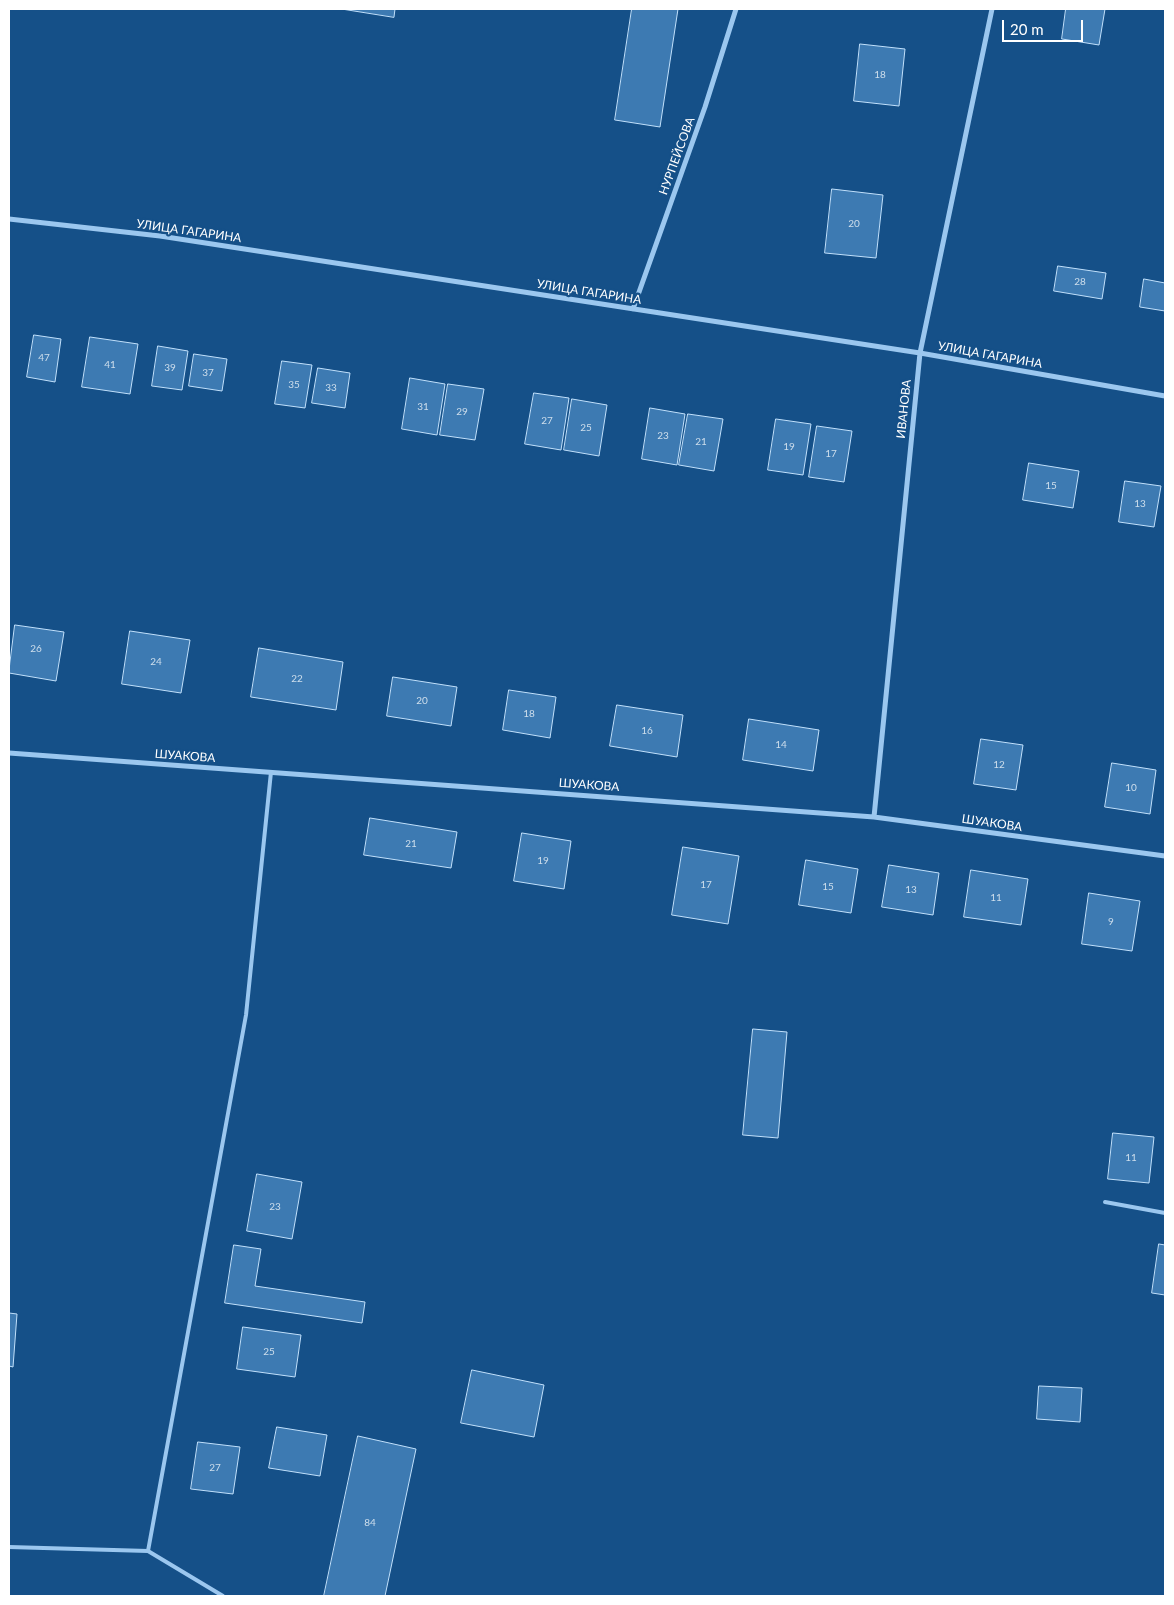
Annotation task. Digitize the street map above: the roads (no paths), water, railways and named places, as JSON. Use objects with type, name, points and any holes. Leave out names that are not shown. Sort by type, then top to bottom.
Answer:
[{"type":"street","name":"НУРПЕЙСОВА","points":[[633,309],[705,107],[736,9]]},
{"type":"street","name":"ИВАНОВА","points":[[874,816],[920,353],[992,9]]},
{"type":"street","name":"УЛИЦА ГАГАРИНА","points":[[9,219],[160,236],[920,353],[1165,396]]},
{"type":"street","name":"ШУАКОВА","points":[[9,753],[874,816],[1165,856]]},
{"type":"lane","points":[[148,1551],[246,1015],[271,772]]},
{"type":"lane","points":[[1105,1202],[1165,1212]]},
{"type":"lane","points":[[9,1547],[148,1551],[222,1596]]}]
